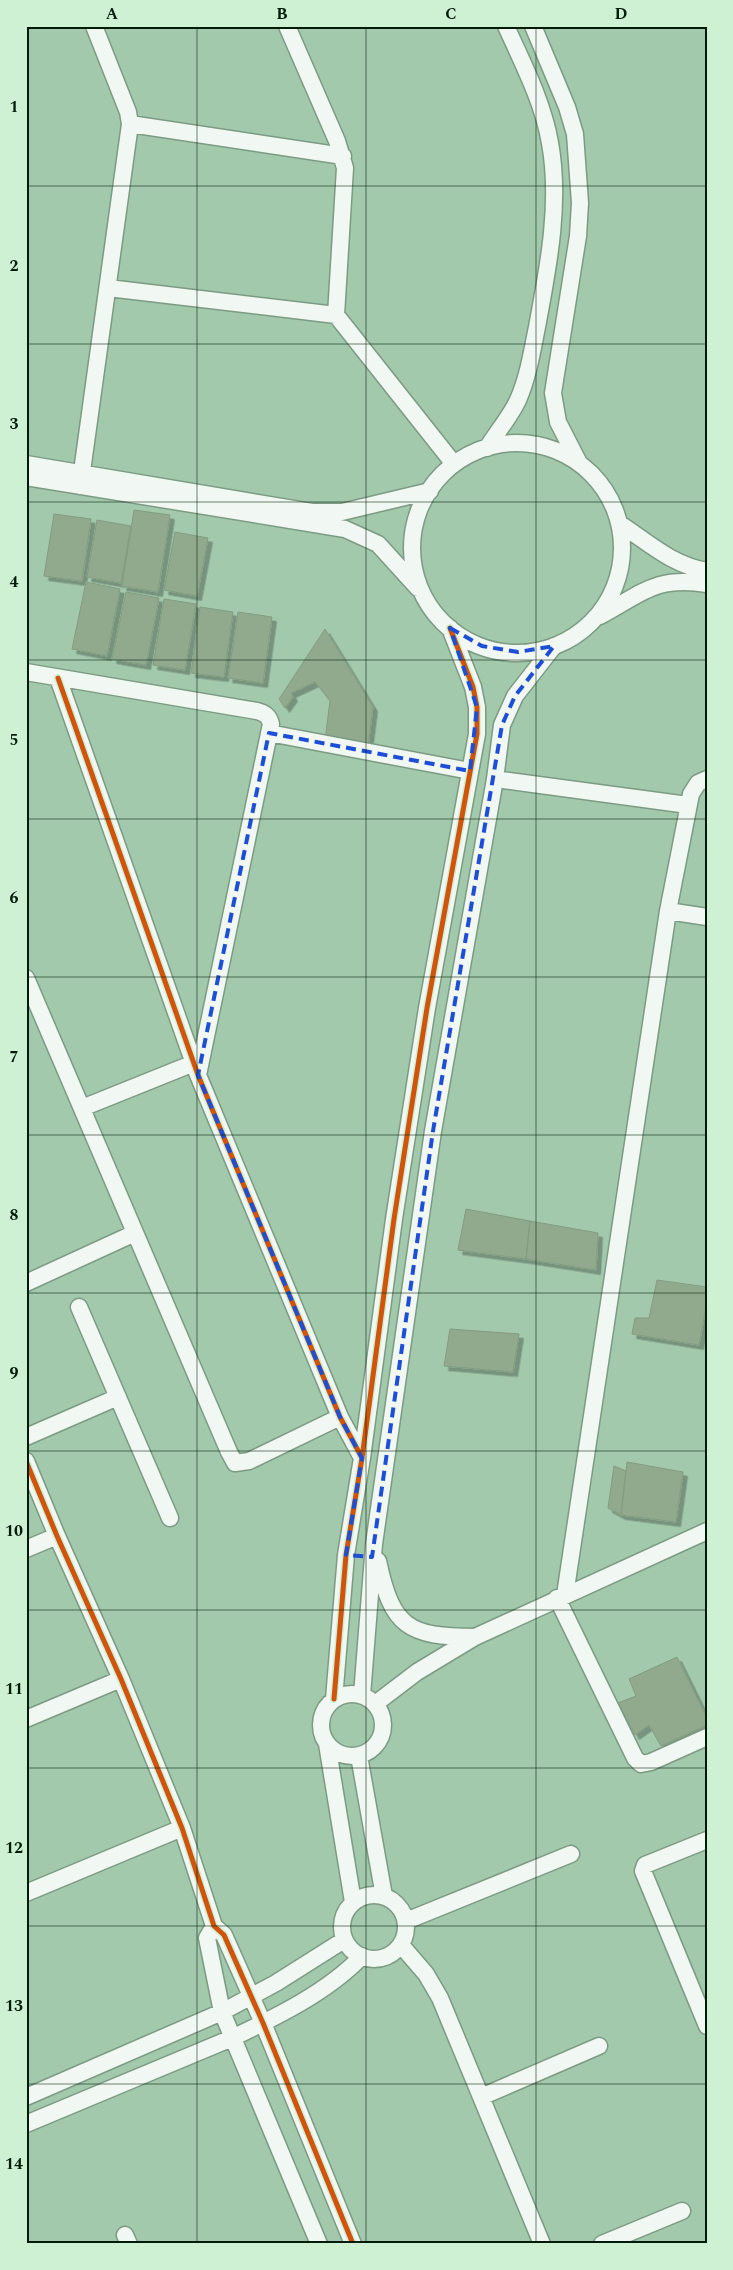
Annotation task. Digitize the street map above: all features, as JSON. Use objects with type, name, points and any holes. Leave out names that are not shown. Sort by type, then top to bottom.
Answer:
[{"type":"street","points":[[81,479],[130,124],[128,112],[94,26]]},
{"type":"street","points":[[287,26],[343,156],[345,168],[336,315],[454,464]]},
{"type":"street","points":[[487,448],[517,401],[528,372],[541,306],[555,191],[550,142],[542,109],[506,26]]},
{"type":"street","points":[[533,26],[567,107],[576,143],[580,203],[578,236],[552,393],[558,422],[579,463]]},
{"type":"street","points":[[130,124],[343,156]]},
{"type":"street","points":[[108,288],[336,315]]},
{"type":"street","points":[[595,619],[610,596],[621,564],[622,544],[620,524],[614,506],[594,475],[563,453],[544,446],[525,443],[487,448],[454,464],[430,491],[418,515],[413,541],[416,576],[430,606],[450,628],[482,646],[500,651],[537,651],[554,646],[576,634],[595,619],[652,586],[686,581],[707,584]]},
{"type":"street","points":[[26,464],[81,479],[345,529],[378,544],[423,593]]},
{"type":"street","points":[[26,477],[81,479],[327,513],[372,506],[430,491]]},
{"type":"street","points":[[620,524],[672,560],[707,571]]},
{"type":"street","points":[[334,1699],[346,1555],[362,1458],[394,1219],[426,1018],[477,734],[477,707],[474,687],[450,628]]},
{"type":"street","points":[[369,1700],[373,1551],[433,1131],[495,779],[502,724],[515,696],[554,646]]},
{"type":"street","points":[[26,672],[257,711],[265,713],[270,719],[269,733],[196,1069]]},
{"type":"street","points":[[58,678],[196,1069],[340,1417],[362,1458]]},
{"type":"street","points":[[269,733],[470,771]]},
{"type":"street","points":[[495,779],[688,805]]},
{"type":"street","points":[[707,779],[698,783],[691,794],[668,911],[561,1596],[635,1758],[641,1764],[651,1762],[707,1737]]},
{"type":"street","points":[[668,911],[707,917]]},
{"type":"street","points":[[26,978],[235,1463],[249,1461],[340,1417]]},
{"type":"street","points":[[82,1108],[196,1069]]},
{"type":"street","points":[[26,1283],[135,1233]]},
{"type":"street","points":[[79,1307],[170,1518]]},
{"type":"street","points":[[26,1436],[118,1397]]},
{"type":"street","points":[[26,1461],[57,1536],[121,1679],[182,1828],[214,1926],[224,1935],[263,2023],[353,2244]]},
{"type":"street","points":[[369,1700],[475,1637],[561,1596],[707,1531]]},
{"type":"street","points":[[26,1549],[57,1536]]},
{"type":"street","points":[[346,1555],[373,1551]]},
{"type":"street","points":[[373,1551],[389,1603],[406,1624],[417,1631],[432,1635],[475,1637]]},
{"type":"street","points":[[26,1719],[121,1679]]},
{"type":"street","points":[[327,1744],[341,1755],[359,1756],[369,1752],[377,1744],[382,1734],[384,1723],[381,1713],[369,1700],[352,1694],[334,1699],[326,1706],[320,1725],[327,1744],[353,1902]]},
{"type":"street","points":[[359,1756],[384,1896]]},
{"type":"street","points":[[26,1893],[182,1828]]},
{"type":"street","points":[[707,1840],[643,1868],[649,1888],[700,1990],[707,2026]]},
{"type":"street","points":[[406,1921],[571,1854]]},
{"type":"street","points":[[368,1895],[384,1896],[400,1907],[406,1921],[405,1937],[401,1945],[387,1956],[378,1959],[362,1956],[350,1949],[344,1940],[342,1920],[346,1910],[353,1902],[368,1895]]},
{"type":"street","points":[[214,1926],[207,1938],[222,2012],[319,2244]]},
{"type":"street","points":[[26,2097],[222,2012],[276,1983],[344,1940]]},
{"type":"street","points":[[401,1945],[426,1974],[440,1998],[542,2244]]},
{"type":"street","points":[[26,2124],[232,2038],[263,2023],[345,1974],[362,1956]]},
{"type":"street","points":[[481,2097],[599,2046]]},
{"type":"street","points":[[602,2244],[682,2211]]},
{"type":"highlighted area","points":[[450,628],[482,646],[518,652],[554,646],[515,696],[502,725],[433,1131],[372,1557],[346,1555],[362,1458],[340,1417],[198,1075],[269,733],[470,771],[477,707]]},
{"type":"building","points":[[134,510],[170,515],[158,592],[122,586]]},
{"type":"building","points":[[54,514],[91,519],[82,581],[44,576]]},
{"type":"building","points":[[97,520],[131,526],[121,583],[87,577]]},
{"type":"building","points":[[175,532],[208,538],[197,596],[164,590]]},
{"type":"building","points":[[86,582],[120,589],[107,656],[72,649]]},
{"type":"building","points":[[126,592],[159,598],[146,665],[112,659]]},
{"type":"building","points":[[164,599],[196,604],[185,670],[153,665]]},
{"type":"building","points":[[200,607],[233,612],[224,677],[191,673]]},
{"type":"building","points":[[238,612],[272,617],[263,683],[228,678]]},
{"type":"building","points":[[325,629],[373,707],[368,746],[325,740],[330,701],[315,682],[291,693],[293,697],[285,708],[279,699]]},
{"type":"building","points":[[466,1209],[530,1221],[526,1259],[458,1250]]},
{"type":"building","points":[[530,1221],[598,1233],[596,1270],[526,1259]]},
{"type":"building","points":[[657,1280],[707,1287],[707,1301],[699,1345],[632,1334],[635,1318],[649,1318]]},
{"type":"building","points":[[450,1329],[519,1334],[513,1372],[444,1366]]},
{"type":"building","points":[[627,1462],[683,1472],[676,1522],[621,1515]]},
{"type":"building","points":[[614,1466],[626,1471],[621,1515],[608,1508]]},
{"type":"building","points":[[677,1657],[707,1718],[707,1725],[661,1746],[649,1725],[635,1735],[618,1703],[636,1696],[629,1679]]},
{"type":"cycle path","points":[[334,1699],[346,1555],[362,1458],[394,1219],[427,1008],[477,734],[477,707],[473,687],[450,628]]},
{"type":"cycle path","points":[[58,678],[198,1075],[340,1417],[362,1458]]},
{"type":"cycle path","points":[[26,1461],[57,1536],[121,1679],[182,1828],[214,1926],[224,1935],[263,2023],[353,2244]]}]
